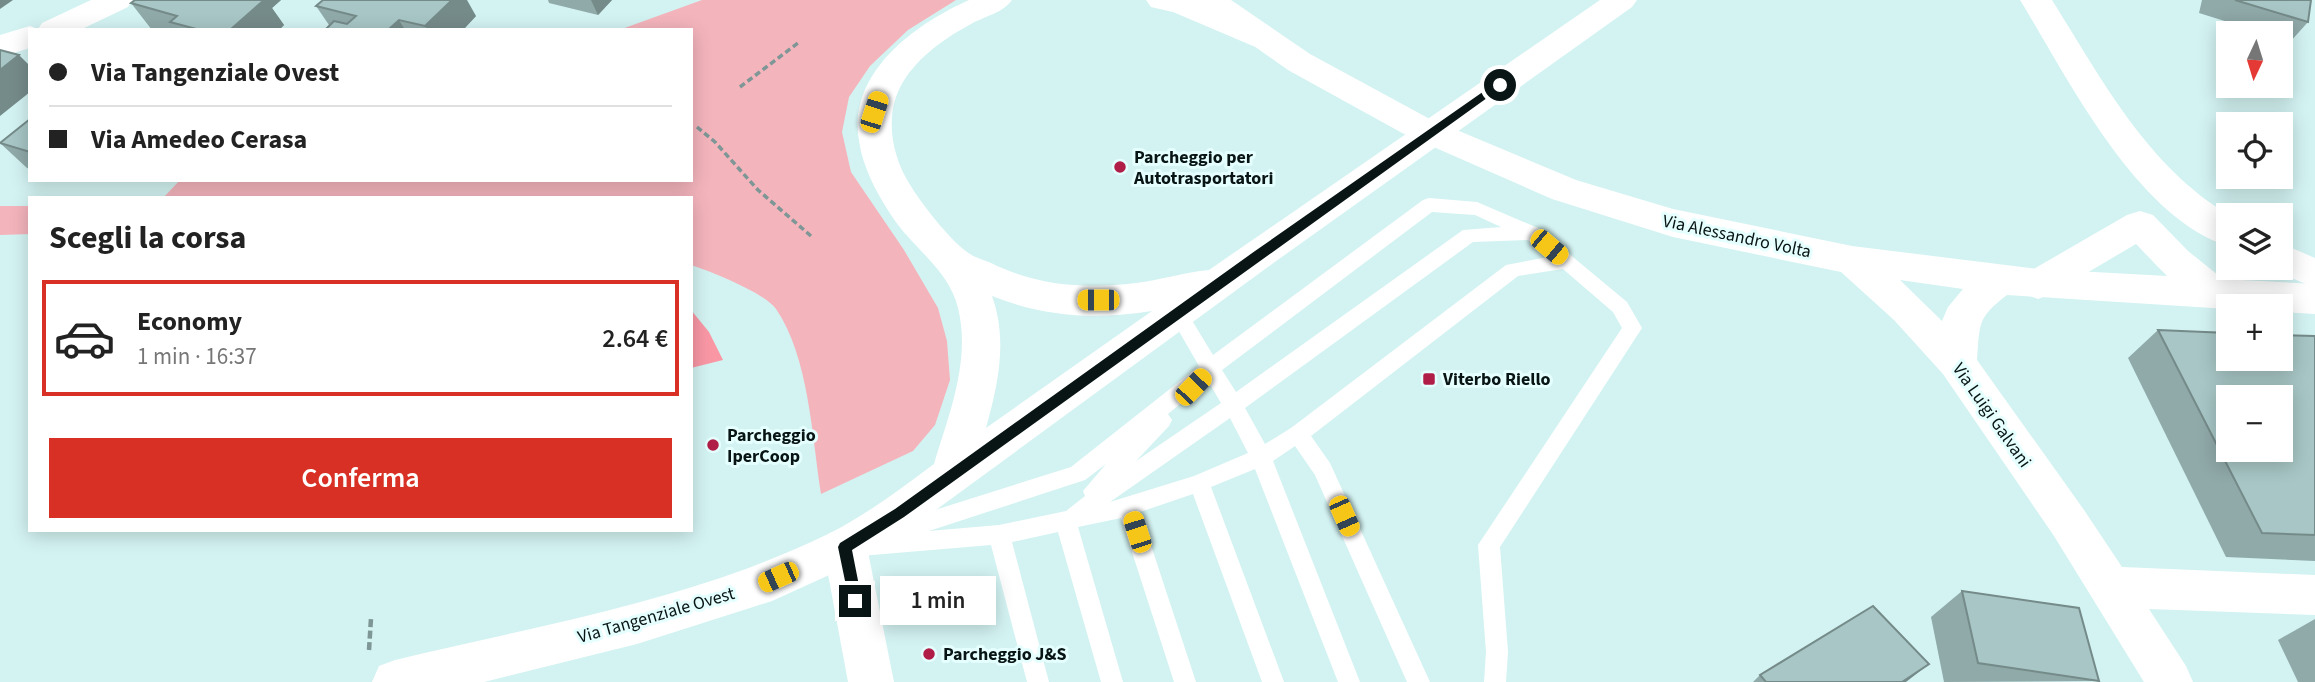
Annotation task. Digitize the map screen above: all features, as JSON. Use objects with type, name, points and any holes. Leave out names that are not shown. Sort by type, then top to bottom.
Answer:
[{"type":"main road","points":[[57,28],[117,0]]},
{"type":"main road","points":[[952,474],[971,410],[980,357],[981,334],[977,309],[958,264],[905,208],[879,163],[874,137],[874,112],[884,82],[897,63],[916,46],[961,15],[996,0]]},
{"type":"main road","points":[[1162,0],[1181,4],[1264,38]]},
{"type":"main road","name":"Via Alessandro Volta","points":[[1210,0],[1264,38],[1378,107],[1520,172],[1635,213],[1712,233],[1852,260],[2038,284],[2315,299]]},
{"type":"main road","name":"Via Tangenziale Ovest","points":[[395,682],[637,623],[756,587],[845,547],[900,513],[1223,280],[1621,0]]},
{"type":"main road","points":[[2035,0],[2132,150],[2161,184],[2216,225]]},
{"type":"main road","points":[[0,46],[28,38]]},
{"type":"main road","points":[[2132,150],[2144,191],[2140,225]]},
{"type":"main road","points":[[2038,284],[2140,225]]},
{"type":"main road","points":[[2140,225],[2175,261],[2215,293]]},
{"type":"main road","name":"Via Luigi Galvani","points":[[1852,260],[1907,309],[1957,363],[2112,587],[2170,682]]},
{"type":"main road","points":[[2293,263],[2315,274]]},
{"type":"main road","points":[[958,264],[1022,292],[1048,298],[1078,300],[1159,296],[1223,280]]},
{"type":"main road","points":[[1916,268],[1942,293],[1961,318]]},
{"type":"main road","points":[[2215,293],[2216,271]]},
{"type":"main road","points":[[1957,363],[1961,318],[1978,297],[2001,279]]},
{"type":"main road","points":[[845,547],[871,682]]},
{"type":"main road","points":[[2112,587],[2315,595]]},
{"type":"lane","points":[[845,547],[1078,474],[1211,369],[1429,205],[1477,209],[1532,233],[1620,307],[1632,328],[1489,545],[1497,652],[1495,682]]},
{"type":"lane","points":[[1066,520],[1233,405],[1469,235],[1532,233]]},
{"type":"lane","points":[[845,547],[999,535],[1128,507],[1199,483],[1261,457],[1298,434],[1513,270],[1566,261]]},
{"type":"lane","points":[[1178,314],[1261,457],[1349,682]]},
{"type":"lane","points":[[1066,520],[1211,369]]},
{"type":"lane","points":[[1298,434],[1323,469],[1419,682]]},
{"type":"lane","points":[[1199,483],[1273,682]]},
{"type":"lane","points":[[1128,507],[1185,682]]},
{"type":"lane","points":[[1066,520],[1112,682]]},
{"type":"lane","points":[[999,535],[1038,682]]},
{"type":"path","points":[[740,87],[798,43]]},
{"type":"path","points":[[696,127],[723,150],[758,190],[811,236]]},
{"type":"shaded area","points":[[702,0],[956,0],[908,30],[870,66],[849,97],[842,132],[851,172],[904,250],[938,308],[947,341],[950,380],[935,425],[913,451],[821,494],[808,398],[796,350],[787,328],[776,309],[761,296],[693,266],[693,196],[165,196],[178,182],[693,182],[693,28],[625,28]]},
{"type":"shaded area","points":[[0,206],[28,206],[28,234],[0,235]]},
{"type":"shaded area","points":[[693,312],[709,332],[723,360],[693,368]]},
{"type":"building","points":[[135,0],[264,0],[232,28],[192,28],[170,22],[177,16],[131,3]]},
{"type":"building","points":[[323,0],[452,0],[425,26],[399,20],[390,28],[327,28],[334,21],[347,24],[356,16],[316,6]]},
{"type":"building","points":[[2235,0],[2311,0],[2308,22]]},
{"type":"building","points":[[0,50],[19,55],[0,70]]},
{"type":"building","points":[[28,121],[28,151],[0,143]]},
{"type":"building","points":[[2158,330],[2216,332],[2216,371],[2293,371],[2293,335],[2315,336],[2315,535],[2262,533],[2226,462],[2293,462],[2293,385],[2216,385],[2216,443]]},
{"type":"building","points":[[1962,591],[2079,608],[2099,681],[1978,663]]},
{"type":"building","points":[[1873,606],[1929,664],[1902,682],[1766,682],[1760,675]]},
{"type":"place","name":"Parcheggio per Autotrasportatori","points":[[1120,167]]},
{"type":"place","name":"Viterbo Riello","points":[[1429,379]]},
{"type":"place","name":"Parcheggio IperCoop","points":[[713,445]]},
{"type":"place","name":"Parcheggio J&S","points":[[929,654]]},
{"type":"route","points":[[855,601],[845,547],[900,513],[1259,254],[1500,85]]}]
